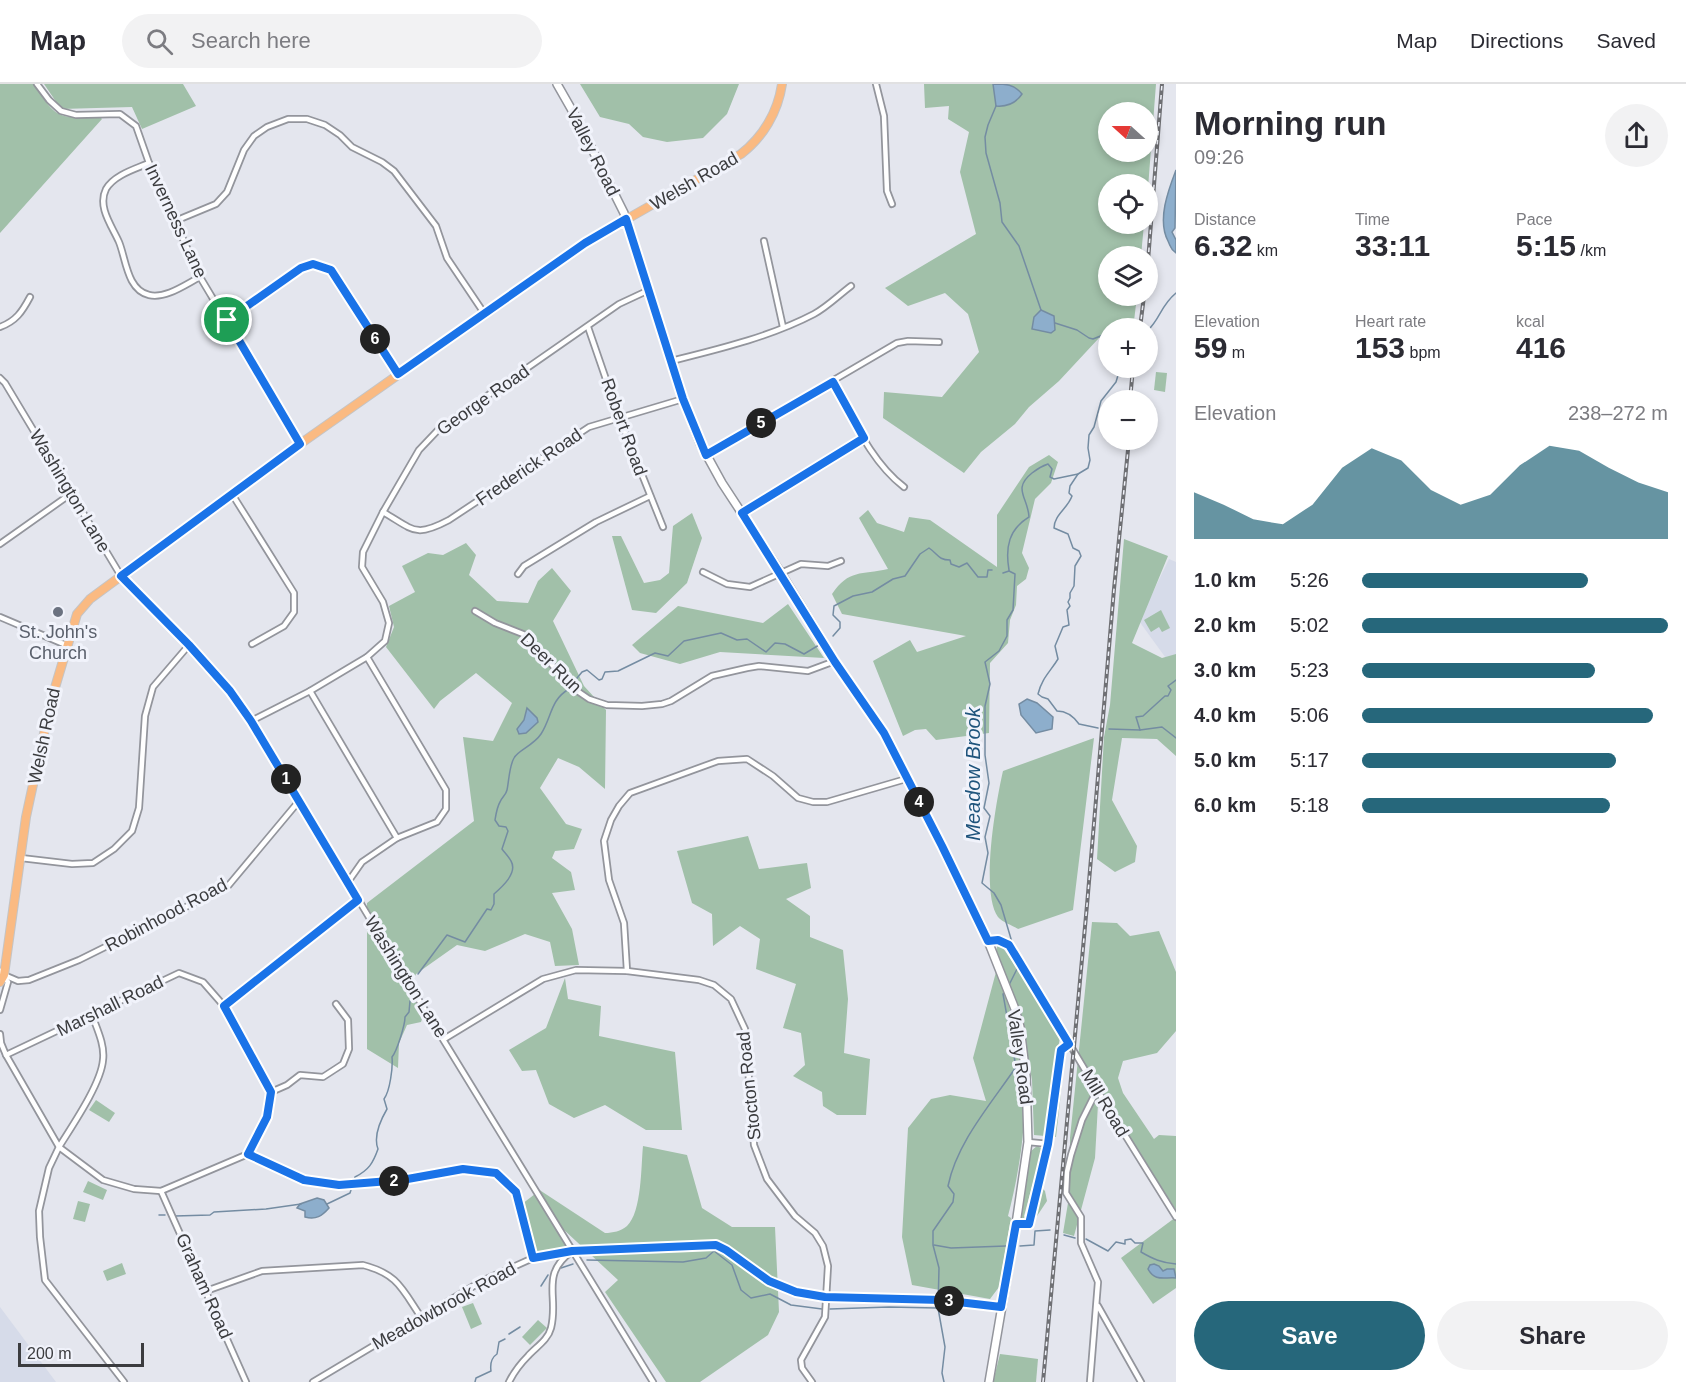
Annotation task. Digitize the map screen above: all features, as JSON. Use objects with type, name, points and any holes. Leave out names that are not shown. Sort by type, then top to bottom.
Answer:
[{"type":"main road","name":"Valley Road","points":[[557,84],[598,160],[626,219],[683,399],[706,455],[835,662],[884,733],[942,846],[988,941],[1010,993],[1020,1028],[1026,1076],[1028,1142],[989,1382]]},
{"type":"main road","name":"Welsh Road","points":[[1,976],[26,817],[51,701],[77,614],[90,599],[300,444],[585,243],[734,160],[753,146],[768,123],[782,84]]},
{"type":"street","name":"Inverness Lane","points":[[38,84],[49,100],[61,111],[76,115],[114,113],[128,119],[136,126],[149,163],[200,277],[300,444]]},
{"type":"street","points":[[876,84],[884,116],[886,191],[892,204]]},
{"type":"street","points":[[175,221],[216,204],[227,192],[244,150],[254,136],[267,127],[288,119],[307,119],[325,125],[352,147],[382,162],[394,171],[436,226],[447,258],[484,313]]},
{"type":"street","points":[[149,163],[117,177],[106,189],[104,199],[104,210],[119,243],[130,277],[139,291],[150,296],[163,295],[200,277]]},
{"type":"street","points":[[764,241],[783,327]]},
{"type":"street","points":[[227,320],[301,268],[313,264],[331,270],[398,374]]},
{"type":"street","points":[[671,361],[721,348],[815,314],[851,286]]},
{"type":"street","name":"George Road","points":[[251,721],[310,691],[367,657],[385,641],[389,623],[383,602],[362,567],[363,552],[419,450],[438,430],[619,304],[649,290]]},
{"type":"street","points":[[0,327],[13,322],[30,297]]},
{"type":"street","name":"Robert Road","points":[[588,327],[619,417],[663,526]]},
{"type":"street","points":[[706,455],[897,343],[939,342]]},
{"type":"street","name":"Washington Lane","points":[[0,378],[121,576],[189,645],[230,691],[251,721],[653,1382]]},
{"type":"street","points":[[833,382],[864,438],[888,475],[904,487]]},
{"type":"street","name":"Frederick Road","points":[[383,512],[413,530],[429,531],[589,427],[683,399]]},
{"type":"street","points":[[742,513],[864,438]]},
{"type":"street","points":[[0,544],[72,493]]},
{"type":"street","points":[[232,494],[294,593],[294,612],[284,626],[252,644]]},
{"type":"street","points":[[518,574],[524,566],[587,528],[650,496]]},
{"type":"street","points":[[703,572],[727,584],[750,587],[801,564],[828,566],[841,561]]},
{"type":"street","name":"Deer Run","points":[[475,611],[530,639],[570,686],[589,699],[607,705],[662,704],[712,676],[747,668],[759,666],[808,671],[835,662]]},
{"type":"street","points":[[0,617],[66,645]]},
{"type":"street","points":[[21,858],[72,864],[93,863],[114,849],[132,831],[139,808],[145,716],[153,687],[189,645]]},
{"type":"street","points":[[348,882],[362,862],[397,838],[437,822],[446,809],[446,790],[367,657]]},
{"type":"street","points":[[310,691],[397,838]]},
{"type":"street","points":[[627,971],[624,923],[609,880],[604,841],[611,820],[630,793],[718,761],[735,759],[747,759],[773,776],[787,791],[798,798],[813,802],[827,802],[906,778]]},
{"type":"street","name":"Robinhood Road","points":[[1,976],[18,981],[29,980],[79,960],[228,886],[299,801]]},
{"type":"street","points":[[0,1034],[6,1055],[59,1147],[103,1180],[134,1189],[161,1191],[248,1154],[267,1117],[271,1092],[224,1006],[358,900]]},
{"type":"street","name":"Mill Road","points":[[988,941],[998,940],[1009,945],[1017,956],[1176,1217]]},
{"type":"street","name":"Stocton Road","points":[[444,1039],[543,979],[576,970],[627,971],[699,980],[714,985],[731,999],[745,1029],[754,1145],[767,1179],[795,1216],[815,1233],[823,1246],[828,1266],[829,1281],[825,1297],[825,1317],[801,1360],[802,1368],[812,1382]]},
{"type":"street","name":"Marshall Road","points":[[6,1055],[179,973],[203,982],[224,1006]]},
{"type":"street","points":[[0,1010],[8,982],[1,976]]},
{"type":"street","points":[[271,1092],[287,1085],[300,1075],[323,1077],[344,1064],[349,1049],[348,1020],[336,1004]]},
{"type":"street","points":[[92,1015],[104,1059],[85,1104],[49,1168],[39,1211],[40,1237],[45,1280],[124,1382]]},
{"type":"street","points":[[1016,1224],[1029,1224],[1048,1144],[1061,1052],[1062,1048],[1069,1044]]},
{"type":"street","points":[[1090,1382],[1098,1282],[1081,1244],[1081,1217],[1066,1193],[1071,1155],[1083,1120],[1097,1090]]},
{"type":"street","points":[[1028,1142],[1048,1144]]},
{"type":"street","points":[[248,1154],[304,1180],[346,1185],[402,1180],[463,1169],[496,1173],[516,1192],[533,1258]]},
{"type":"street","name":"Graham Road","points":[[161,1191],[246,1382]]},
{"type":"street","name":"Meadowbrook Road","points":[[312,1382],[482,1281],[533,1258],[572,1251],[716,1245],[769,1281],[796,1292],[825,1297],[941,1300],[1001,1307]]},
{"type":"street","points":[[509,1382],[516,1370],[546,1339],[551,1327],[552,1283],[556,1265],[572,1251]]},
{"type":"street","points":[[206,1291],[262,1270],[363,1265],[378,1269],[394,1279],[421,1317]]},
{"type":"street","points":[[1097,1305],[1141,1382]]},
{"type":"shaded area","points":[[1169,559],[1176,562],[1176,672],[1139,621]]},
{"type":"shaded area","points":[[0,1307],[56,1382],[0,1382]]},
{"type":"green space","points":[[0,84],[34,84],[54,111],[67,116],[100,117],[102,119],[0,233]]},
{"type":"green space","points":[[44,84],[183,84],[196,106],[142,129],[132,107],[61,109]]},
{"type":"green space","points":[[580,84],[739,84],[727,114],[703,138],[667,142],[643,137],[629,124],[600,117]]},
{"type":"green space","points":[[924,84],[1156,84],[1155,102],[1098,102],[1098,162],[1150,162],[1149,174],[1098,174],[1098,234],[1143,234],[1142,246],[1098,246],[1098,306],[1136,306],[1134,318],[1098,318],[1098,339],[1059,381],[1029,407],[1015,424],[981,452],[964,473],[883,418],[884,392],[942,397],[979,352],[968,314],[945,293],[908,306],[885,288],[976,234],[960,172],[969,132],[948,119],[949,106],[925,108]]},
{"type":"green space","points":[[1158,372],[1167,373],[1165,392],[1154,390]]},
{"type":"green space","points":[[1049,455],[1058,462],[1051,483],[1035,499],[1022,553],[1029,568],[1026,579],[1017,586],[1016,605],[1010,620],[1008,643],[990,663],[989,733],[936,740],[926,729],[915,730],[903,736],[873,661],[910,640],[917,652],[966,636],[842,614],[832,594],[844,580],[856,574],[888,569],[859,518],[868,510],[877,523],[904,532],[909,517],[930,520],[997,567],[997,515],[1029,467]]},
{"type":"green space","points":[[692,513],[702,538],[687,583],[656,613],[632,610],[612,536],[621,536],[644,583],[660,580],[669,573],[673,526]]},
{"type":"green space","points":[[1124,539],[1168,556],[1132,643],[1162,658],[1176,654],[1176,756],[1157,739],[1122,738],[1112,800],[1137,846],[1135,862],[1115,872],[1097,859],[1104,737],[1110,705]]},
{"type":"green space","points":[[466,543],[476,555],[469,575],[497,601],[528,603],[538,581],[552,568],[571,591],[553,621],[584,686],[606,710],[605,789],[579,767],[558,758],[540,788],[566,824],[582,829],[574,849],[555,851],[552,858],[571,872],[575,890],[552,893],[572,929],[579,965],[555,966],[550,942],[525,934],[485,951],[457,945],[416,974],[409,989],[423,1016],[421,1022],[407,1025],[399,1043],[398,1068],[367,1049],[367,903],[474,821],[463,737],[493,741],[512,703],[476,673],[440,701],[434,709],[386,647],[394,627],[389,606],[415,592],[402,566],[428,553],[443,555]]},
{"type":"green space","points":[[788,604],[824,658],[720,652],[680,664],[640,653],[632,645],[678,606],[763,623]]},
{"type":"green space","points":[[1161,610],[1170,628],[1162,632],[1159,627],[1151,632],[1144,620]]},
{"type":"green space","points":[[1094,738],[1073,910],[1018,929],[998,917],[990,888],[991,846],[1003,771]]},
{"type":"green space","points":[[748,836],[759,869],[807,863],[811,888],[786,899],[810,916],[810,937],[843,950],[848,999],[844,1053],[870,1059],[866,1115],[837,1115],[823,1106],[822,1092],[793,1076],[805,1065],[801,1033],[783,1028],[796,984],[756,969],[760,939],[740,926],[713,946],[712,914],[692,903],[677,851]]},
{"type":"green space","points":[[1092,922],[1117,923],[1130,936],[1159,931],[1176,972],[1176,1031],[1157,1053],[1123,1061],[1118,1078],[1123,1093],[1154,1139],[1159,1135],[1176,1136],[1176,1210],[1105,1100],[1098,1104],[1095,1158],[1074,1236],[1063,1233],[1070,1191],[1070,1138]]},
{"type":"green space","points":[[999,942],[1061,1033],[1057,1053],[1065,1057],[1056,1137],[1034,1135],[1032,1080],[1022,1024],[995,953]]},
{"type":"green space","points":[[996,972],[1018,1038],[1025,1105],[1018,1172],[1008,1216],[1011,1218],[999,1287],[990,1299],[912,1285],[902,1237],[908,1128],[931,1099],[950,1095],[986,1101],[973,1058]]},
{"type":"green space","points":[[565,978],[568,999],[601,1006],[599,1036],[675,1052],[682,1130],[646,1130],[605,1105],[574,1118],[549,1104],[536,1070],[522,1071],[509,1050],[546,1028]]},
{"type":"green space","points":[[96,1100],[115,1113],[109,1122],[89,1110]]},
{"type":"green space","points":[[643,1146],[687,1155],[702,1208],[732,1227],[775,1227],[779,1312],[768,1335],[700,1382],[666,1382],[605,1292],[618,1280],[563,1229],[538,1189],[605,1233],[620,1230],[627,1226],[636,1210]]},
{"type":"green space","points":[[1037,1146],[1043,1149],[1044,1156],[1040,1157],[1024,1216],[1026,1219],[1023,1221],[1021,1218],[1031,1151]]},
{"type":"green space","points":[[88,1181],[107,1190],[103,1200],[83,1192]]},
{"type":"green space","points":[[1042,1188],[1047,1201],[1037,1216],[1033,1218]]},
{"type":"green space","points":[[535,1194],[568,1249],[534,1255],[522,1204]]},
{"type":"green space","points":[[78,1201],[90,1204],[85,1222],[73,1219]]},
{"type":"green space","points":[[1176,1217],[1176,1288],[1153,1304],[1121,1258]]},
{"type":"green space","points":[[122,1263],[126,1274],[107,1281],[103,1271]]},
{"type":"green space","points":[[473,1303],[482,1324],[471,1329],[462,1307]]},
{"type":"green space","points":[[538,1320],[547,1328],[530,1345],[522,1337]]},
{"type":"green space","points":[[1000,1354],[1038,1359],[1036,1382],[993,1382]]},
{"type":"water","points":[[993,84],[1009,85],[1022,94],[1011,104],[996,106]]},
{"type":"water","points":[[1176,170],[1175,228],[1172,232],[1176,240],[1176,253],[1170,246],[1163,224],[1165,206]]},
{"type":"water","points":[[1041,310],[1054,316],[1055,330],[1051,333],[1032,329],[1034,317]]},
{"type":"water","points":[[1027,699],[1037,703],[1053,717],[1052,729],[1036,733],[1021,715],[1019,704]]},
{"type":"water","points":[[527,708],[538,722],[526,733],[519,734],[517,729],[524,720]]},
{"type":"water","points":[[317,1198],[324,1200],[329,1208],[318,1217],[305,1217],[305,1211],[297,1208],[300,1204]]},
{"type":"water","points":[[1154,1264],[1163,1271],[1174,1269],[1176,1278],[1154,1276],[1148,1269]]},
{"type":"waterway","points":[[996,106],[985,137],[986,153],[1000,203],[1002,222],[1019,246],[1041,310]]},
{"type":"waterway","points":[[1157,318],[1176,293]]},
{"type":"waterway","points":[[1055,323],[1077,330],[1089,338],[1098,337]]},
{"type":"waterway","points":[[1009,570],[1010,539],[1017,527],[1029,517],[1022,489],[1023,484],[1032,473],[1048,464],[1052,469],[1050,477],[1054,479],[1078,474],[1088,468],[1089,435],[1094,427],[1101,401],[1117,378]]},
{"type":"waterway","points":[[1078,474],[1070,486],[1069,493],[1072,496],[1056,519],[1054,528],[1068,534],[1073,548],[1079,551],[1081,556],[1075,566],[1074,586],[1068,602],[1070,606],[1067,610],[1069,625],[1063,627],[1055,646],[1058,659],[1044,679],[1038,694],[1048,699],[1057,711],[1064,712],[1079,724],[1098,728]]},
{"type":"waterway","points":[[833,636],[840,628],[840,622],[833,615],[834,606],[853,596],[872,592],[893,579],[905,576],[920,554],[929,548],[940,558],[950,560],[951,564],[959,567],[967,563],[978,577],[987,577],[988,570],[992,570]]},
{"type":"waterway","name":"Meadow Brook","points":[[1009,571],[1015,574],[1013,610],[1007,620],[1007,636],[999,651],[985,662],[990,684],[985,706],[985,755],[989,783],[984,808],[990,816],[985,837],[988,853],[982,883],[994,893],[1001,905],[1014,949]]},
{"type":"waterway","name":"Meadow Brook","points":[[1003,573],[1009,571]]},
{"type":"waterway","points":[[573,683],[582,672],[587,670],[599,680],[605,672],[618,671],[655,653],[668,656],[684,641],[721,633],[737,640],[747,639],[766,652],[775,643],[785,644],[804,654],[819,645]]},
{"type":"waterway","points":[[1140,730],[1136,717],[1143,716],[1165,696],[1168,696],[1171,690],[1168,686],[1176,680]]},
{"type":"waterway","points":[[418,974],[447,935],[465,942],[487,909],[491,910],[494,904],[494,894],[511,875],[513,866],[502,849],[508,831],[506,827],[499,826],[495,820],[497,808],[506,792],[514,758],[538,738],[558,698],[569,689]]},
{"type":"waterway","points":[[1109,729],[1140,730],[1162,727],[1176,738]]},
{"type":"waterway","name":"Meadow Brook","points":[[1009,985],[1017,969],[1015,956]]},
{"type":"waterway","name":"Meadow Brook","points":[[944,1382],[942,1373],[945,1347],[938,1308],[939,1268],[933,1245],[933,1231],[953,1202],[954,1194],[948,1186],[959,1154],[976,1124],[1016,1067],[1003,994],[1005,992]]},
{"type":"waterway","points":[[327,1204],[350,1193],[355,1177],[367,1169],[376,1154],[378,1129],[387,1109],[384,1099],[391,1079],[392,1057],[404,1026],[405,1017],[409,1012],[410,1001]]},
{"type":"waterway","points":[[175,1216],[210,1215],[214,1212],[301,1204]]},
{"type":"waterway","points":[[159,1215],[165,1215]]},
{"type":"waterway","points":[[1020,1246],[1034,1245],[1035,1231],[1050,1230]]},
{"type":"waterway","points":[[1064,1235],[1075,1238]]},
{"type":"waterway","points":[[1086,1239],[1108,1251],[1116,1242],[1125,1244],[1125,1240],[1131,1239],[1135,1243],[1143,1243],[1141,1252],[1162,1262],[1176,1264]]},
{"type":"waterway","points":[[934,1245],[951,1248],[1006,1246]]},
{"type":"waterway","points":[[587,1260],[683,1262],[706,1258],[714,1251],[732,1265],[741,1290],[751,1298],[770,1294],[791,1305],[822,1309]]},
{"type":"waterway","points":[[561,1268],[573,1264]]},
{"type":"waterway","points":[[541,1286],[548,1275]]},
{"type":"waterway","points":[[830,1309],[937,1308]]},
{"type":"waterway","points":[[509,1334],[520,1327]]},
{"type":"waterway","points":[[475,1382],[476,1378],[491,1371],[491,1361],[497,1354],[499,1342],[505,1339]]},
{"type":"railway","points":[[1149,246],[1162,84]]},
{"type":"railway","points":[[1141,318],[1143,306]]},
{"type":"railway","points":[[1131,390],[1132,378]]},
{"type":"railway","points":[[1043,1382],[1128,450]]},
{"type":"place","name":"St. John's Church","points":[[58,612]]},
{"type":"route","points":[[626,219],[683,399],[706,455],[833,382],[864,438],[742,513],[835,662],[884,733],[988,941],[998,940],[1009,945],[1069,1044],[1061,1050],[1048,1144],[1029,1224],[1016,1224],[1001,1307],[941,1300],[825,1297],[796,1292],[769,1281],[716,1245],[572,1251],[533,1258],[516,1192],[496,1173],[463,1169],[402,1180],[339,1185],[304,1180],[248,1154],[267,1117],[271,1092],[224,1006],[358,900],[251,721],[230,691],[189,645],[121,576],[300,444],[227,320],[301,268],[313,264],[331,270],[398,374],[585,243],[626,219]]}]
